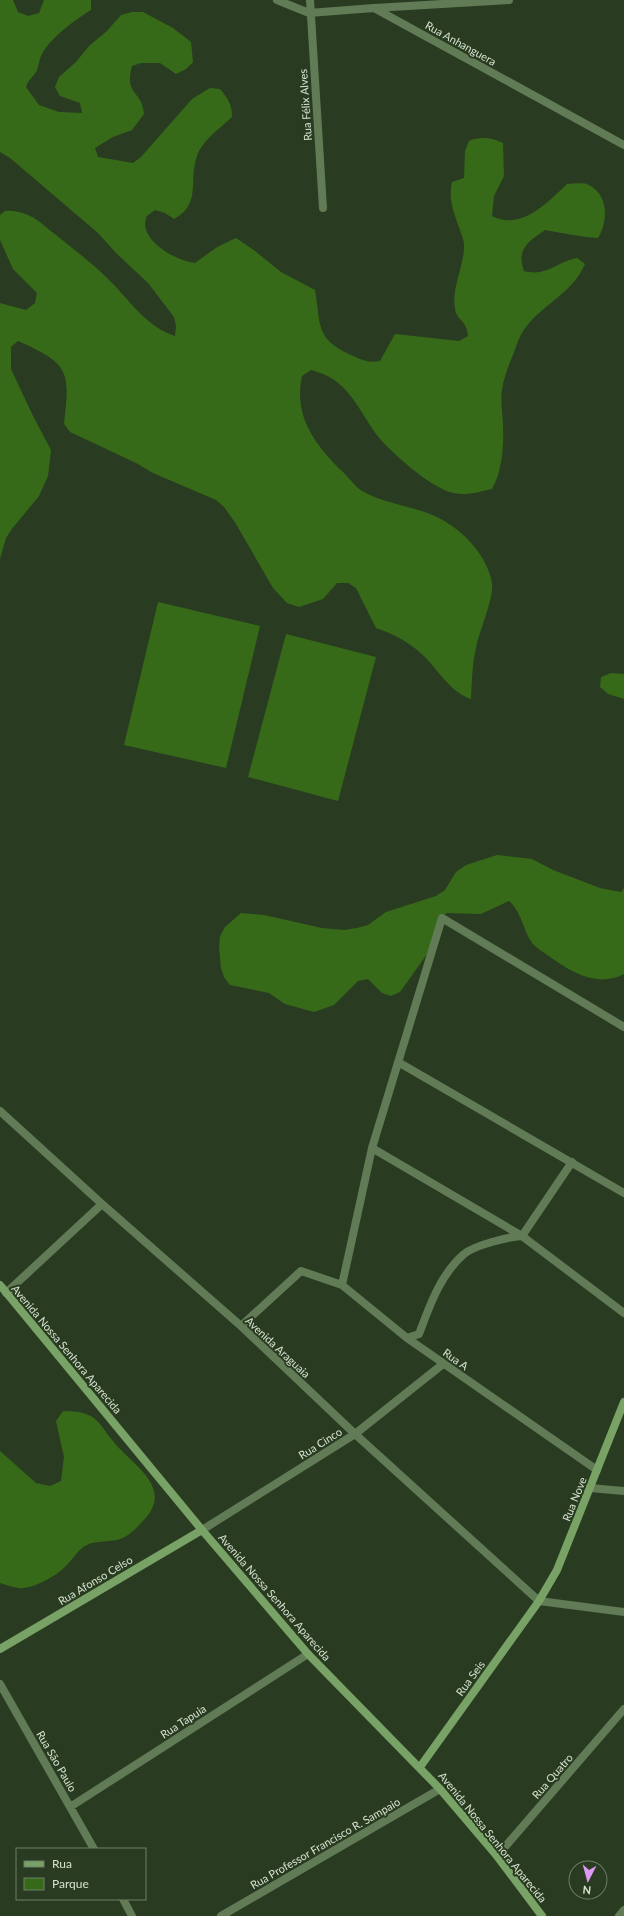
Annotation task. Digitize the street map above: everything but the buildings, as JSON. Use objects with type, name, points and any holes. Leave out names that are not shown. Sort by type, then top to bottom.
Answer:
[{"type":"street","points":[[278,0],[309,13],[510,0]]},
{"type":"street","name":"Rua Félix Alves","points":[[310,0],[309,13],[323,208]]},
{"type":"street","name":"Rua Anhanguera","points":[[374,8],[624,145]]},
{"type":"street","points":[[342,1285],[372,1148],[442,918],[624,1027]]},
{"type":"street","points":[[398,1062],[624,1193]]},
{"type":"street","name":"Avenida Araguaia","points":[[0,1111],[102,1204],[241,1326],[355,1434],[539,1602]]},
{"type":"street","points":[[372,1148],[522,1236],[624,1313]]},
{"type":"street","points":[[522,1236],[572,1162]]},
{"type":"street","points":[[6,1292],[102,1204]]},
{"type":"street","points":[[407,1338],[418,1334],[438,1287],[465,1254],[502,1238],[522,1236]]},
{"type":"street","name":"Rua A","points":[[241,1326],[301,1271],[342,1285],[407,1338],[597,1470]]},
{"type":"street","name":"Avenida Nossa Senhora Aparecida","points":[[0,1285],[202,1530],[308,1654],[440,1789],[497,1856],[542,1916]]},
{"type":"street","name":"Rua Cinco","points":[[202,1530],[355,1434],[443,1364]]},
{"type":"street","name":"Rua Nove","points":[[539,1602],[557,1570],[624,1402]]},
{"type":"street","points":[[590,1488],[624,1491]]},
{"type":"street","name":"Rua Afonso Celso","points":[[0,1649],[202,1530]]},
{"type":"street","points":[[539,1602],[624,1612]]},
{"type":"street","name":"Rua Seis","points":[[420,1767],[539,1602]]},
{"type":"street","name":"Rua Tapuia","points":[[70,1807],[308,1654]]},
{"type":"street","name":"Rua São Paulo","points":[[0,1684],[93,1848]]},
{"type":"street","name":"Rua Quatro","points":[[497,1856],[624,1709]]},
{"type":"street","name":"Rua Professor Francisco R. Sampaio","points":[[221,1916],[440,1789]]},
{"type":"street","points":[[124,1900],[132,1916]]},
{"type":"street","points":[[619,1916],[624,1910]]},
{"type":"green space","points":[[0,0],[13,0],[18,12],[28,16],[39,13],[44,0],[91,0],[91,10],[78,18],[47,46],[42,54],[36,72],[26,87],[39,105],[59,112],[82,113],[80,103],[60,96],[55,87],[59,77],[76,62],[89,46],[107,31],[121,15],[132,12],[143,12],[173,28],[191,42],[193,62],[186,69],[176,74],[160,63],[141,63],[132,66],[130,83],[143,106],[144,114],[132,130],[113,137],[95,148],[98,157],[133,163],[141,157],[192,99],[210,88],[220,89],[229,102],[232,117],[212,135],[199,150],[195,165],[193,191],[188,206],[183,213],[174,219],[165,213],[155,210],[146,218],[145,225],[147,232],[151,239],[164,251],[180,259],[195,263],[217,247],[236,238],[281,272],[315,290],[320,322],[325,337],[339,349],[362,360],[372,362],[380,361],[395,334],[459,341],[468,336],[466,327],[456,313],[454,301],[456,284],[464,252],[464,244],[451,201],[451,189],[452,182],[464,178],[465,151],[469,141],[478,138],[486,138],[503,143],[504,176],[494,196],[492,216],[503,220],[513,220],[533,213],[567,184],[587,184],[596,189],[605,209],[604,224],[598,238],[545,230],[529,242],[523,252],[522,263],[524,271],[545,271],[577,258],[585,264],[570,286],[541,311],[524,329],[518,341],[507,371],[501,395],[503,450],[498,475],[492,489],[463,494],[444,490],[423,477],[382,441],[343,387],[324,374],[311,370],[302,376],[300,391],[301,405],[309,430],[324,452],[356,486],[372,496],[435,516],[445,521],[454,527],[471,543],[485,562],[492,583],[492,590],[489,606],[475,654],[472,673],[471,699],[464,696],[452,687],[415,648],[396,636],[376,628],[356,588],[348,583],[337,583],[323,599],[299,607],[287,603],[273,588],[236,524],[224,507],[216,500],[153,473],[136,463],[70,432],[64,424],[67,392],[63,371],[57,363],[48,356],[18,341],[11,347],[11,369],[51,450],[48,476],[39,496],[6,538],[0,559],[0,303],[26,310],[35,303],[37,293],[13,269],[0,240],[0,215],[5,211],[12,211],[24,213],[34,218],[101,272],[149,321],[175,336],[176,326],[174,317],[148,283],[116,253],[98,233],[10,158],[0,152]]},
{"type":"green space","points":[[158,602],[260,626],[226,768],[124,745]]},
{"type":"green space","points":[[286,634],[376,657],[338,801],[248,777]]},
{"type":"green space","points":[[611,673],[624,674],[624,699],[608,694],[600,687],[601,677]]},
{"type":"green space","points":[[497,855],[532,859],[553,870],[600,888],[621,892],[624,888],[624,974],[614,978],[595,979],[576,973],[558,963],[538,949],[531,941],[517,911],[509,901],[481,914],[447,913],[439,918],[430,950],[400,992],[391,996],[382,993],[368,979],[358,981],[334,1005],[314,1012],[285,1004],[269,993],[230,985],[224,977],[221,968],[219,947],[220,936],[225,927],[241,913],[264,915],[322,928],[344,930],[357,928],[368,925],[386,912],[436,896],[445,890],[456,872],[466,865]]},
{"type":"green space","points":[[63,1411],[84,1413],[96,1420],[118,1447],[149,1480],[154,1490],[155,1499],[152,1509],[144,1520],[127,1535],[116,1540],[96,1542],[86,1545],[62,1570],[41,1583],[29,1587],[12,1587],[0,1583],[0,1451],[36,1483],[50,1486],[61,1481],[64,1457],[56,1421]]}]
